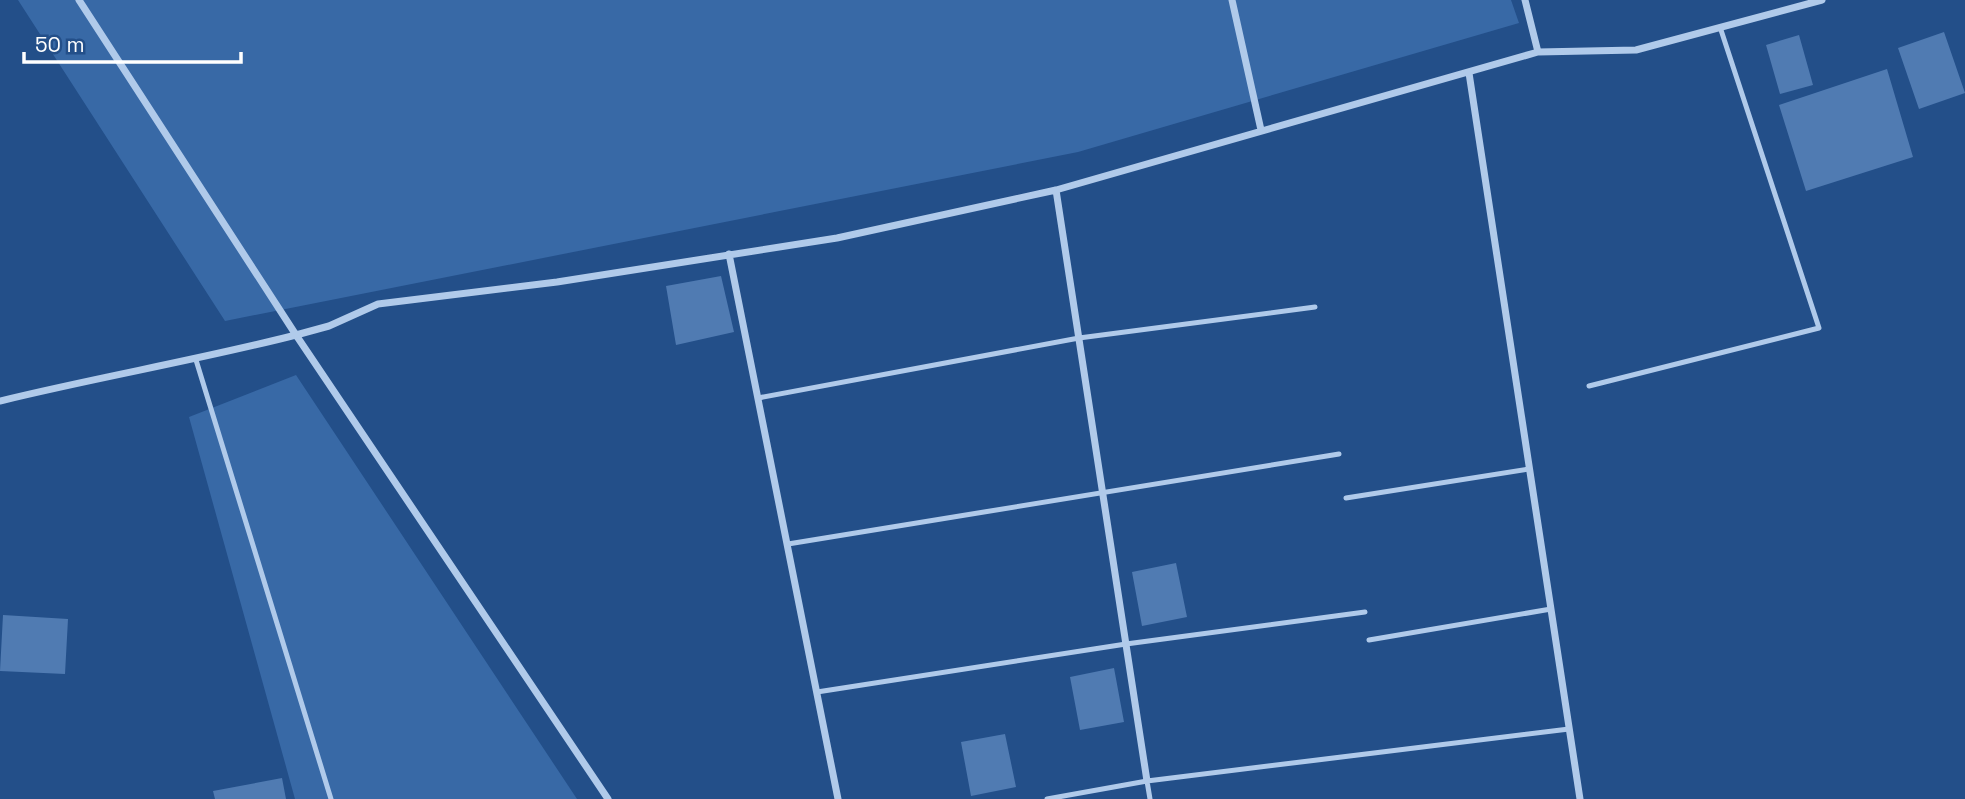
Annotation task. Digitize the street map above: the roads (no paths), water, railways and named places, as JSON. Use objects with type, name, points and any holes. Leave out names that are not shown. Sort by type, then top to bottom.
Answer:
[{"type":"street","points":[[79,0],[296,335],[608,799]]},
{"type":"street","points":[[1232,0],[1261,130]]},
{"type":"street","points":[[1525,0],[1538,52]]},
{"type":"street","points":[[0,401],[99,376],[196,360],[296,335],[329,326],[378,304],[557,282],[837,238],[1056,190],[1538,52],[1636,50],[1721,30],[1822,0]]},
{"type":"street","points":[[1469,73],[1580,799]]},
{"type":"street","points":[[1056,190],[1147,781]]},
{"type":"street","points":[[729,254],[838,799]]},
{"type":"lane","points":[[1589,386],[1819,328],[1721,30]]},
{"type":"lane","points":[[758,398],[1079,338],[1315,307]]},
{"type":"lane","points":[[196,360],[331,799]]},
{"type":"lane","points":[[788,544],[1339,454]]},
{"type":"lane","points":[[1346,498],[1530,468]]},
{"type":"lane","points":[[1369,640],[1551,609]]},
{"type":"lane","points":[[817,692],[1126,644],[1365,612]]},
{"type":"lane","points":[[1048,799],[1147,781],[1569,729]]},
{"type":"lane","points":[[1147,781],[1150,799]]}]
